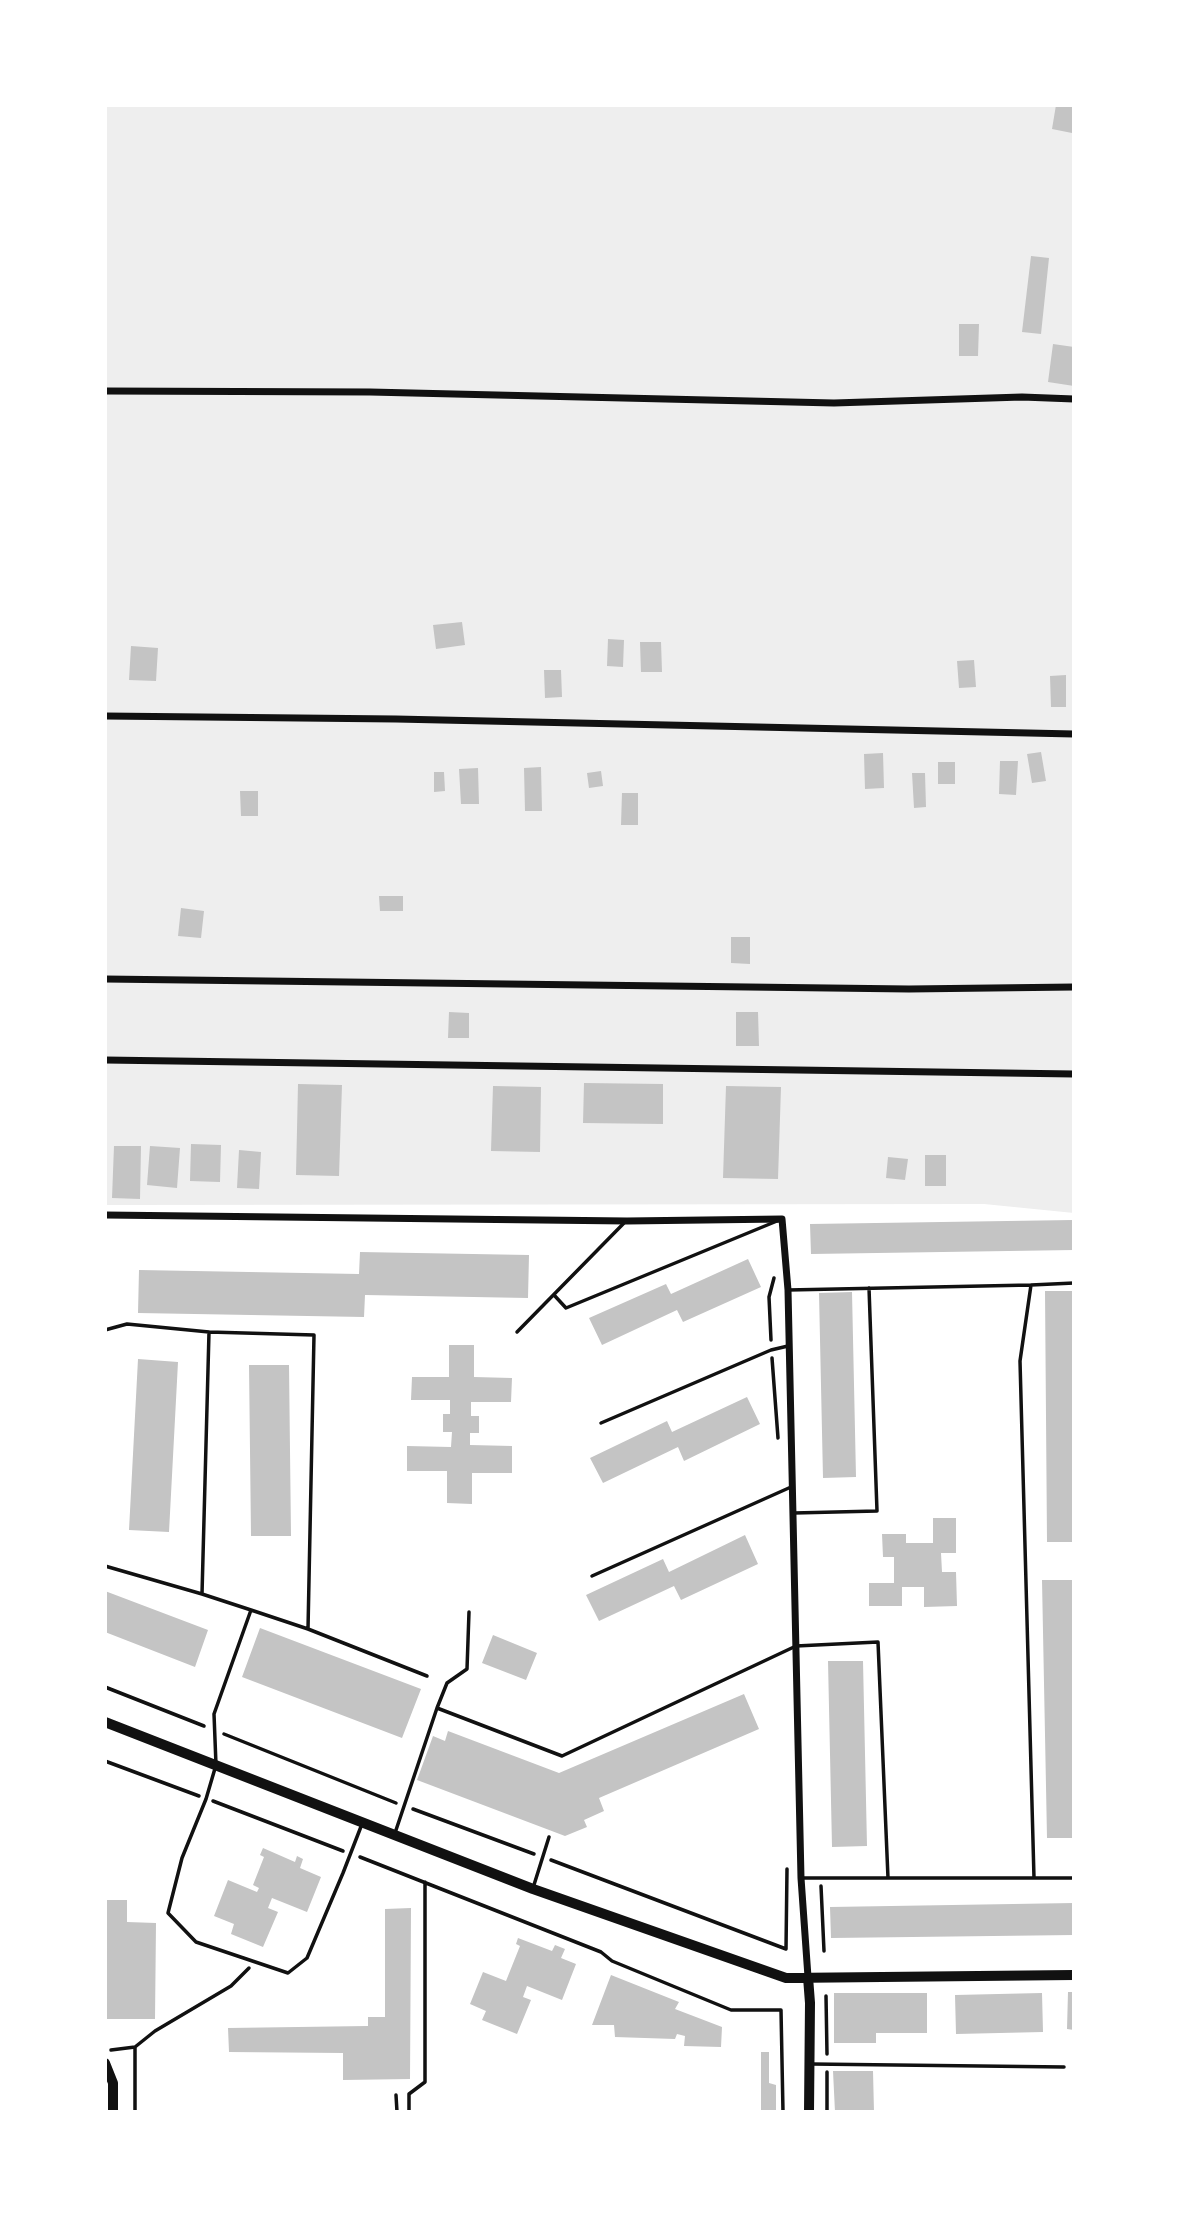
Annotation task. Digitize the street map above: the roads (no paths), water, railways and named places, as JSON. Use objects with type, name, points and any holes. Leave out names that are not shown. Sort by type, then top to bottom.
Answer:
[{"type":"street","points":[[105,391],[370,391],[834,403],[1074,398]]},
{"type":"street","points":[[105,716],[1074,734]]},
{"type":"street","points":[[105,979],[909,989],[1074,987]]},
{"type":"street","points":[[105,1060],[1074,1074]]},
{"type":"street","points":[[105,1215],[627,1221],[782,1219],[790,1345],[801,1878],[810,2003],[809,2112]]},
{"type":"street","points":[[105,1722],[533,1888],[786,1978],[1074,1975]]},
{"type":"street","points":[[105,2063],[113,2083],[113,2112]]},
{"type":"lane","points":[[554,1295],[566,1308],[782,1219]]},
{"type":"lane","points":[[517,1332],[627,1221]]},
{"type":"lane","points":[[788,1290],[1074,1283]]},
{"type":"lane","points":[[1031,1285],[1020,1361],[1034,1878]]},
{"type":"lane","points":[[793,1513],[877,1511],[869,1288]]},
{"type":"lane","points":[[105,1330],[127,1324],[209,1332],[314,1335],[308,1629]]},
{"type":"lane","points":[[202,1594],[209,1332]]},
{"type":"lane","points":[[601,1423],[771,1350],[790,1345]]},
{"type":"lane","points":[[592,1576],[792,1486]]},
{"type":"lane","points":[[105,1566],[308,1629],[427,1676]]},
{"type":"lane","points":[[251,1610],[214,1714],[215,1765],[206,1799],[182,1858],[168,1913],[196,1942],[288,1973],[307,1958],[362,1822]]},
{"type":"lane","points":[[394,1835],[447,1683],[467,1669],[469,1612]]},
{"type":"lane","points":[[437,1708],[562,1756],[796,1646],[878,1642],[887,1878]]},
{"type":"lane","points":[[533,1888],[550,1837]]},
{"type":"lane","points":[[801,1878],[1074,1878]]},
{"type":"lane","points":[[809,2064],[1064,2067]]},
{"type":"lane","points":[[396,2095],[397,2112]]}]
